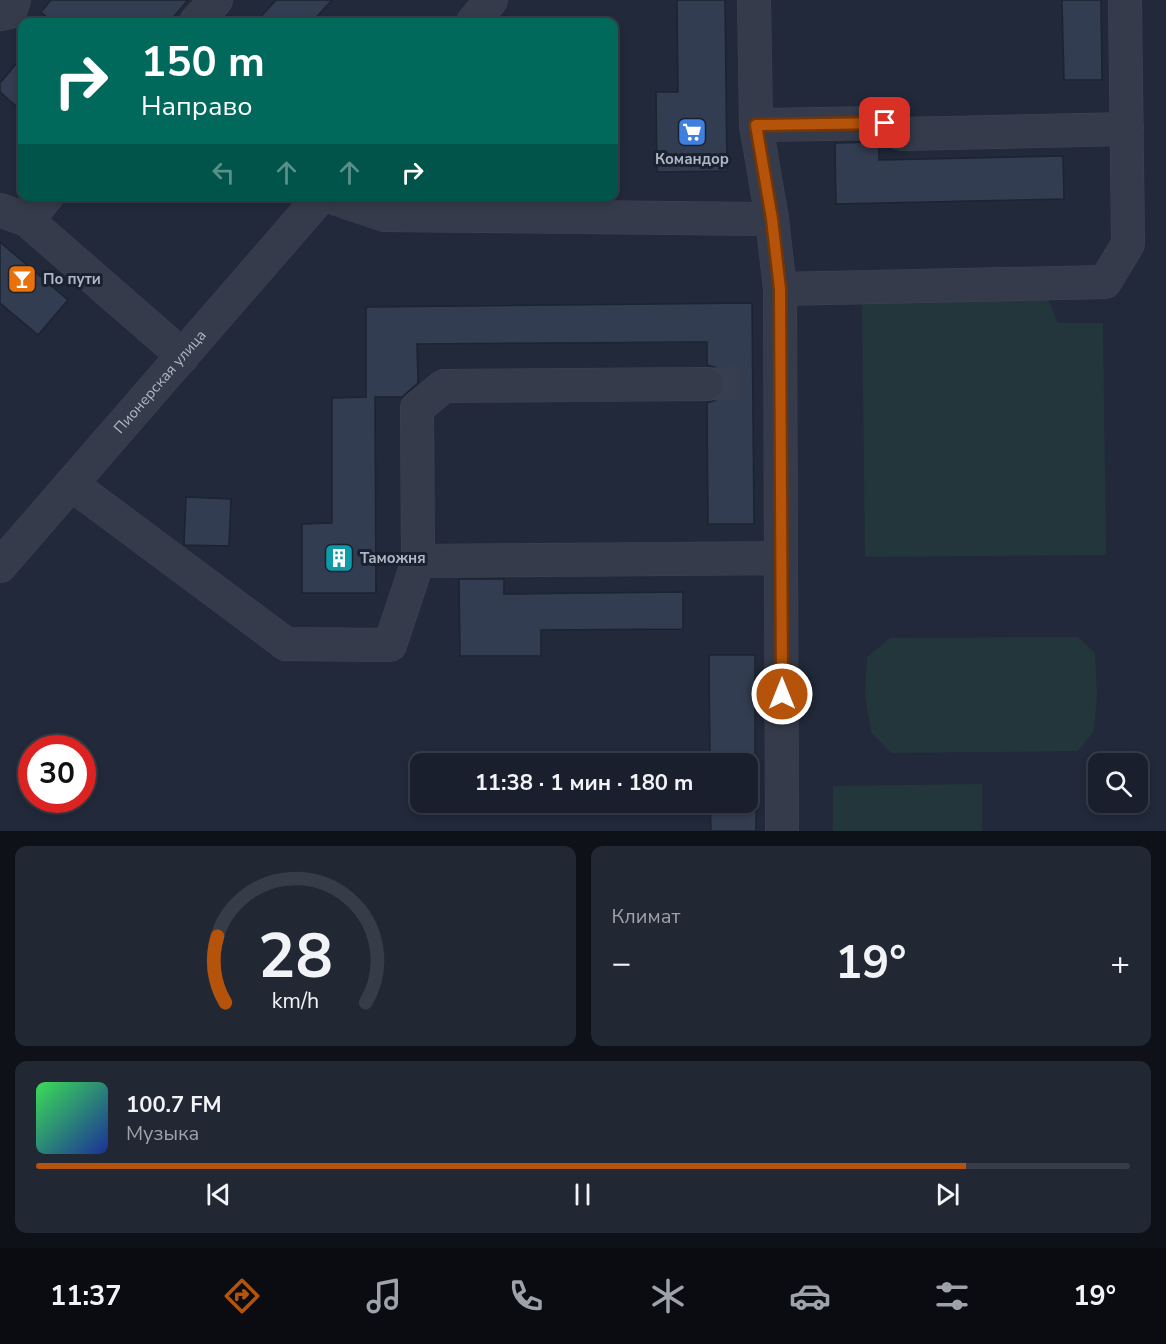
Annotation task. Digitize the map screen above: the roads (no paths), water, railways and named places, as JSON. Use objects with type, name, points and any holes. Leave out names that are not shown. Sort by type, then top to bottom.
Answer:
[{"type":"street","points":[[0,14],[10,12],[14,0]]},
{"type":"street","points":[[200,18],[216,0]]},
{"type":"street","points":[[476,18],[491,0]]},
{"type":"street","points":[[754,0],[756,125],[772,219],[780,289],[767,383],[781,558],[782,831]]},
{"type":"street","points":[[780,289],[1106,282],[1128,244],[1125,0]]},
{"type":"street","points":[[756,125],[885,123],[900,134],[1127,129]]},
{"type":"street","name":"Пионерская улица","points":[[0,566],[317,201]]},
{"type":"street","points":[[342,201],[384,215],[772,219]]},
{"type":"street","points":[[24,209],[183,356]]},
{"type":"street","points":[[71,484],[286,644],[390,645],[418,561],[417,408],[444,386],[707,384]]},
{"type":"street","points":[[418,561],[781,558]]},
{"type":"tunnel","points":[[707,384],[752,383]]},
{"type":"place","name":"Командор","points":[[692,132]]},
{"type":"place","name":"По пути","points":[[22,279]]},
{"type":"place","name":"Таможня","points":[[339,558]]}]
